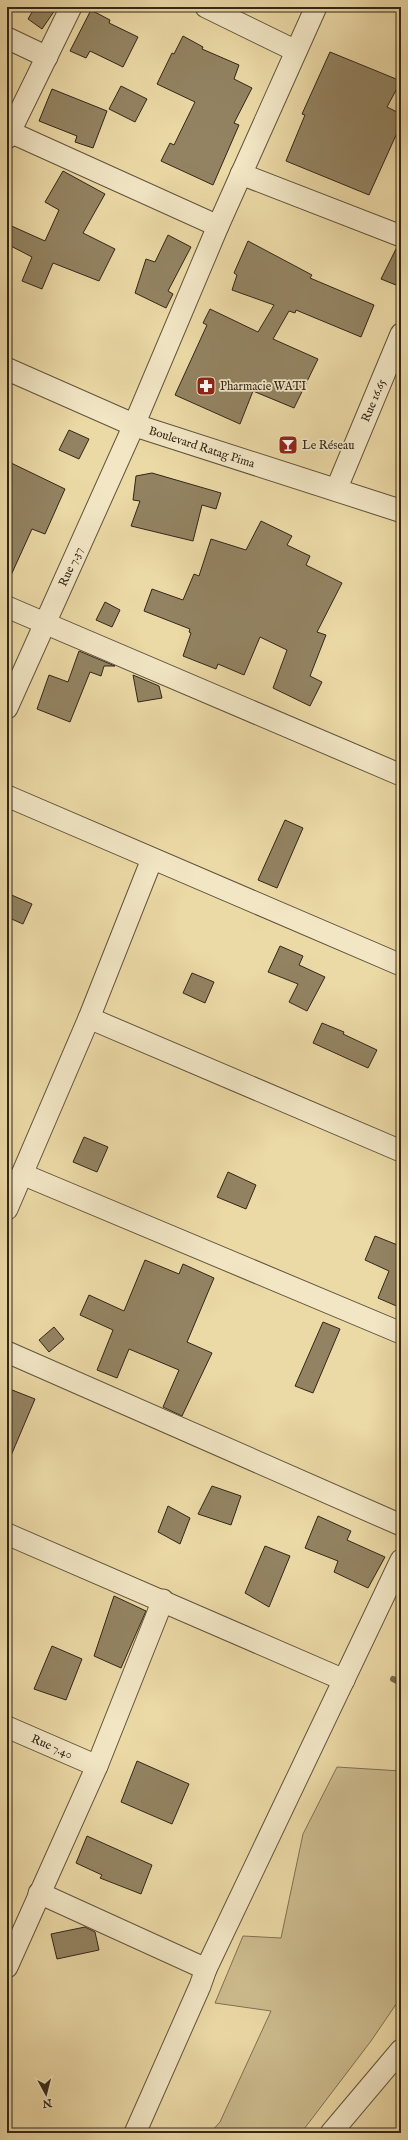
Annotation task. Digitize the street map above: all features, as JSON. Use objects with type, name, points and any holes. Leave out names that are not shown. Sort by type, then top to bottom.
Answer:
[{"type":"street","points":[[71,7],[8,135],[218,226]]},
{"type":"street","points":[[206,7],[296,51]]},
{"type":"street","name":"Rue 7.37","points":[[7,708],[44,622],[134,425],[218,226],[316,7]]},
{"type":"street","points":[[7,38],[47,57]]},
{"type":"street","points":[[241,174],[401,236]]},
{"type":"street","name":"Rue 16.65","points":[[336,490],[401,334]]},
{"type":"street","name":"Boulevard Ratag Pima","points":[[7,369],[134,425],[401,511]]},
{"type":"street","points":[[7,607],[401,775]]},
{"type":"street","points":[[7,796],[152,858],[399,959]]},
{"type":"street","points":[[7,1209],[89,1018],[152,858]]},
{"type":"street","points":[[89,1018],[401,1151]]},
{"type":"street","points":[[22,1174],[401,1333]]},
{"type":"street","points":[[7,1352],[401,1525]]},
{"type":"street","points":[[7,1534],[163,1600],[344,1680]]},
{"type":"street","points":[[135,2133],[200,1986],[206,1969],[401,1560]]},
{"type":"street","points":[[7,1967],[97,1766],[163,1600]]},
{"type":"street","name":"Rue 7.40","points":[[7,1728],[97,1766]]},
{"type":"street","points":[[39,1893],[206,1969]]},
{"type":"street","points":[[331,2133],[401,2050]]},
{"type":"shaded area","points":[[337,1767],[401,1771],[401,1997],[371,2041],[301,2133],[210,2133],[220,2122],[271,2011],[215,2003],[243,1936],[281,1938],[303,1834]]},
{"type":"building","points":[[35,7],[57,7],[42,29],[28,19]]},
{"type":"building","points":[[91,10],[110,20],[109,23],[138,37],[123,67],[90,51],[86,58],[70,51]]},
{"type":"building","points":[[183,36],[203,47],[202,49],[239,65],[234,79],[252,88],[234,123],[239,125],[213,185],[161,161],[170,143],[174,145],[195,102],[157,84],[172,53],[174,54]]},
{"type":"building","points":[[330,52],[401,81],[387,107],[401,114],[401,124],[369,195],[286,161],[305,115],[302,114]]},
{"type":"building","points":[[121,86],[147,99],[135,122],[109,109]]},
{"type":"building","points":[[52,89],[107,111],[93,148],[75,142],[77,136],[39,121]]},
{"type":"building","points":[[63,171],[105,194],[83,233],[115,249],[99,281],[53,263],[42,289],[22,281],[32,257],[7,244],[7,224],[45,241],[59,210],[45,202]]},
{"type":"building","points":[[168,235],[191,247],[168,291],[173,294],[166,308],[135,293],[146,259],[155,262]]},
{"type":"building","points":[[248,241],[312,275],[310,278],[374,305],[361,337],[296,310],[295,313],[289,311],[273,339],[318,359],[294,408],[253,391],[240,424],[175,395],[207,325],[203,323],[210,309],[258,332],[274,305],[232,290],[237,275],[234,273]]},
{"type":"building","points":[[397,247],[401,248],[401,287],[381,279]]},
{"type":"building","points":[[69,430],[89,439],[79,459],[59,450]]},
{"type":"building","points":[[7,461],[65,489],[45,534],[32,529],[7,584]]},
{"type":"building","points":[[152,473],[221,493],[216,509],[202,505],[193,541],[131,526],[140,501],[133,500],[136,476]]},
{"type":"building","points":[[261,521],[292,536],[287,545],[310,556],[306,565],[342,583],[317,632],[326,635],[310,676],[322,682],[310,706],[273,688],[287,650],[260,637],[244,675],[218,664],[216,669],[183,656],[191,633],[189,632],[190,629],[144,611],[152,589],[183,600],[194,574],[199,576],[211,539],[246,550]]},
{"type":"building","points":[[105,602],[120,610],[112,627],[96,620]]},
{"type":"building","points":[[79,651],[115,666],[104,666],[101,676],[90,672],[70,722],[37,709],[49,675],[68,682]]},
{"type":"building","points":[[133,675],[159,686],[162,698],[138,702]]},
{"type":"building","points":[[285,820],[303,828],[277,888],[258,880]]},
{"type":"building","points":[[7,893],[32,904],[23,924],[7,917]]},
{"type":"building","points":[[280,946],[303,956],[299,965],[325,977],[307,1011],[289,1002],[298,984],[268,972]]},
{"type":"building","points":[[192,973],[214,982],[205,1003],[183,993]]},
{"type":"building","points":[[322,1023],[344,1032],[343,1034],[377,1050],[368,1068],[313,1043]]},
{"type":"building","points":[[84,1137],[108,1147],[97,1172],[73,1162]]},
{"type":"building","points":[[228,1172],[256,1185],[246,1209],[217,1197]]},
{"type":"building","points":[[375,1236],[400,1246],[401,1244],[401,1308],[378,1298],[389,1271],[365,1260]]},
{"type":"building","points":[[145,1260],[179,1274],[183,1264],[214,1278],[187,1342],[212,1353],[182,1416],[163,1407],[179,1370],[129,1349],[117,1378],[97,1370],[113,1330],[80,1315],[89,1295],[124,1311]]},
{"type":"building","points":[[323,1322],[340,1329],[313,1393],[295,1386]]},
{"type":"building","points":[[54,1327],[64,1339],[49,1352],[39,1340]]},
{"type":"building","points":[[7,1388],[35,1399],[7,1465]]},
{"type":"building","points":[[212,1486],[241,1496],[231,1525],[198,1514]]},
{"type":"building","points":[[168,1506],[190,1518],[180,1544],[158,1532]]},
{"type":"building","points":[[318,1516],[351,1531],[347,1540],[385,1557],[368,1588],[334,1572],[338,1561],[305,1548]]},
{"type":"building","points":[[265,1546],[290,1556],[269,1607],[245,1593]]},
{"type":"building","points":[[114,1596],[146,1611],[121,1668],[94,1656]]},
{"type":"building","points":[[52,1646],[82,1659],[66,1700],[34,1689]]},
{"type":"building","points":[[137,1761],[189,1784],[172,1824],[121,1802]]},
{"type":"building","points":[[87,1836],[152,1865],[141,1894],[100,1878],[102,1875],[76,1863]]},
{"type":"building","points":[[85,1927],[95,1932],[99,1950],[57,1959],[51,1934]]},
{"type":"waterway","points":[[393,1679],[401,1683]]},
{"type":"place","name":"Pharmacie WATI","points":[[206,386]]},
{"type":"place","name":"Le Réseau","points":[[288,445]]}]
